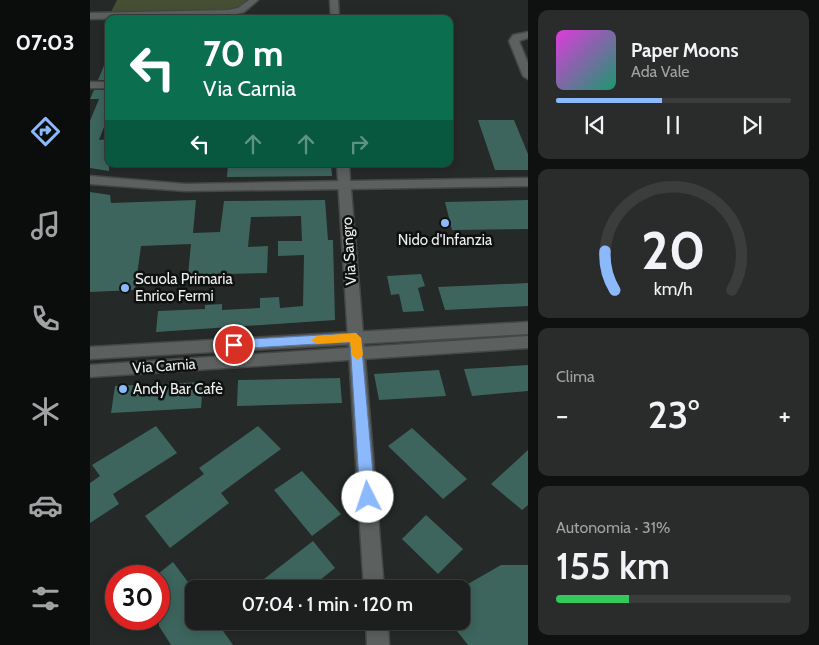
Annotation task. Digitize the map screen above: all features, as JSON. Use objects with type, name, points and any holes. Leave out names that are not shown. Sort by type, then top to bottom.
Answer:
[{"type":"street","points":[[90,16],[159,10],[229,13],[241,10],[254,0]]},
{"type":"street","points":[[334,0],[335,15]]},
{"type":"street","points":[[528,35],[516,37],[514,42],[528,76]]},
{"type":"street","points":[[90,85],[105,85]]},
{"type":"street","name":"Via Sangro","points":[[344,167],[373,580]]},
{"type":"street","points":[[90,180],[186,187],[528,182]]},
{"type":"street","name":"Via Carnia","points":[[90,371],[528,328]]},
{"type":"street","name":"Via Carnia","points":[[90,353],[528,342]]},
{"type":"street","points":[[377,630],[378,645]]},
{"type":"green space","points":[[117,0],[253,0],[235,10],[227,12],[111,12]]},
{"type":"building","points":[[105,63],[105,80],[98,80]]},
{"type":"building","points":[[94,90],[105,90],[105,124],[99,140],[105,139],[105,167],[109,167],[109,171],[90,168],[90,121],[99,99],[90,99]]},
{"type":"building","points":[[478,120],[514,120],[528,154],[528,170],[495,170]]},
{"type":"building","points":[[228,167],[331,167],[332,176],[227,177]]},
{"type":"building","points":[[90,192],[110,195],[111,203],[196,200],[193,233],[220,232],[224,201],[325,200],[328,240],[333,240],[335,320],[156,332],[158,311],[205,309],[205,305],[222,304],[222,310],[260,308],[260,298],[279,297],[280,308],[303,306],[304,255],[278,256],[278,241],[302,241],[301,216],[251,217],[248,247],[268,246],[267,273],[188,275],[191,244],[141,246],[135,290],[90,292]]},
{"type":"building","points":[[528,200],[528,229],[452,230],[445,202]]},
{"type":"building","points":[[421,274],[425,286],[418,288],[424,311],[403,312],[399,294],[391,295],[387,276]]},
{"type":"building","points":[[528,283],[528,306],[445,310],[438,287]]},
{"type":"building","points":[[528,365],[528,391],[472,396],[464,369]]},
{"type":"building","points":[[439,370],[446,396],[379,400],[374,374]]},
{"type":"building","points":[[340,378],[342,403],[237,406],[238,380]]},
{"type":"building","points":[[203,382],[201,408],[111,413],[115,386]]},
{"type":"building","points":[[156,426],[177,453],[113,494],[119,504],[90,523],[90,483],[100,476],[92,465]]},
{"type":"building","points":[[258,426],[281,449],[221,493],[229,503],[170,548],[145,516],[204,474],[199,468]]},
{"type":"building","points":[[412,428],[467,479],[443,499],[388,446]]},
{"type":"building","points":[[528,450],[528,505],[522,510],[491,484]]},
{"type":"building","points":[[302,471],[341,514],[312,536],[274,490]]},
{"type":"building","points":[[426,515],[463,549],[438,574],[402,539]]},
{"type":"building","points":[[313,541],[335,568],[320,580],[263,580]]},
{"type":"building","points":[[173,562],[186,580],[185,630],[222,630],[233,645],[171,645],[162,630],[170,630],[169,565]]},
{"type":"building","points":[[501,565],[528,565],[528,645],[468,645],[456,630],[470,630],[470,583]]},
{"type":"slow traffic","points":[[317,340],[356,338],[358,355]]},
{"type":"place","name":"Nido d'Infanzia","points":[[445,223]]},
{"type":"place","name":"Scuola Primaria Enrico Fermi","points":[[125,288]]},
{"type":"place","name":"Andy Bar Cafè","points":[[123,389]]},
{"type":"route","points":[[234,345],[356,338],[368,497]]}]
